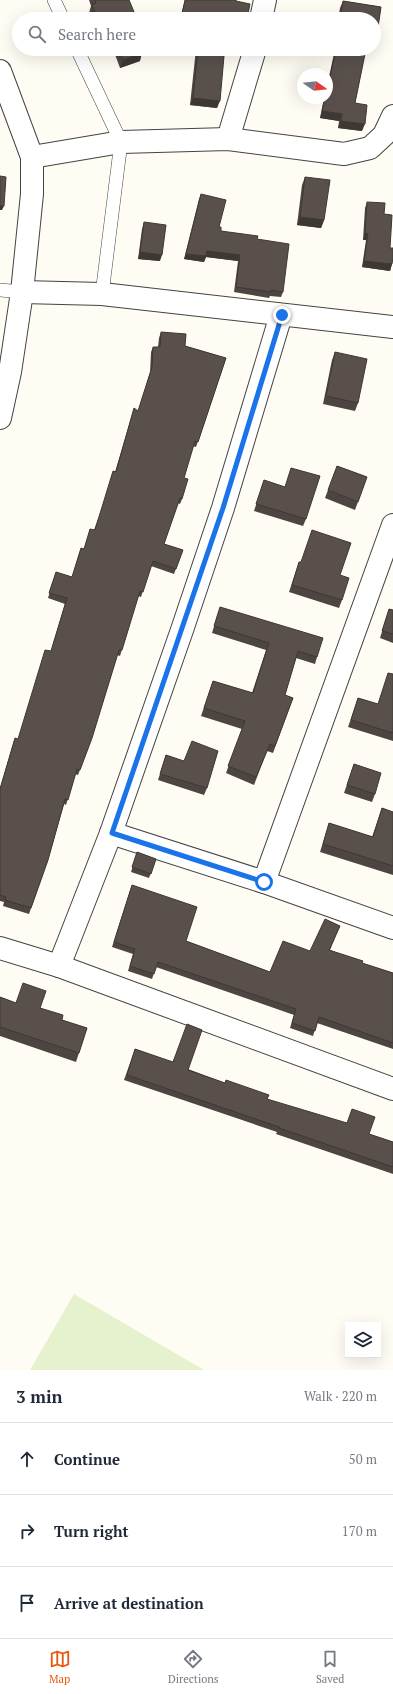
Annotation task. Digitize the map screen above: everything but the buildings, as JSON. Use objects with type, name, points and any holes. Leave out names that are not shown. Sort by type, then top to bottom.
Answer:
[{"type":"street","points":[[263,12],[265,0]]},
{"type":"street","points":[[228,139],[253,56]]},
{"type":"street","points":[[0,71],[32,157],[32,194],[22,292],[10,372],[0,418]]},
{"type":"street","points":[[32,157],[121,142],[228,139],[344,154],[370,148],[384,135],[393,116]]},
{"type":"street","points":[[22,292],[102,294],[393,327]]},
{"type":"street","points":[[59,966],[112,833],[223,508],[282,315]]},
{"type":"street","points":[[264,882],[393,525]]},
{"type":"street","points":[[112,833],[264,882],[393,928]]},
{"type":"street","points":[[0,948],[59,966],[393,1089]]},
{"type":"lane","points":[[54,0],[60,12]]},
{"type":"lane","points":[[80,56],[121,142],[102,294]]},
{"type":"lane","points":[[0,290],[22,292]]},
{"type":"green space","points":[[74,1294],[204,1370],[30,1370]]},
{"type":"route","points":[[264,882],[112,833],[223,508],[282,315]]}]
